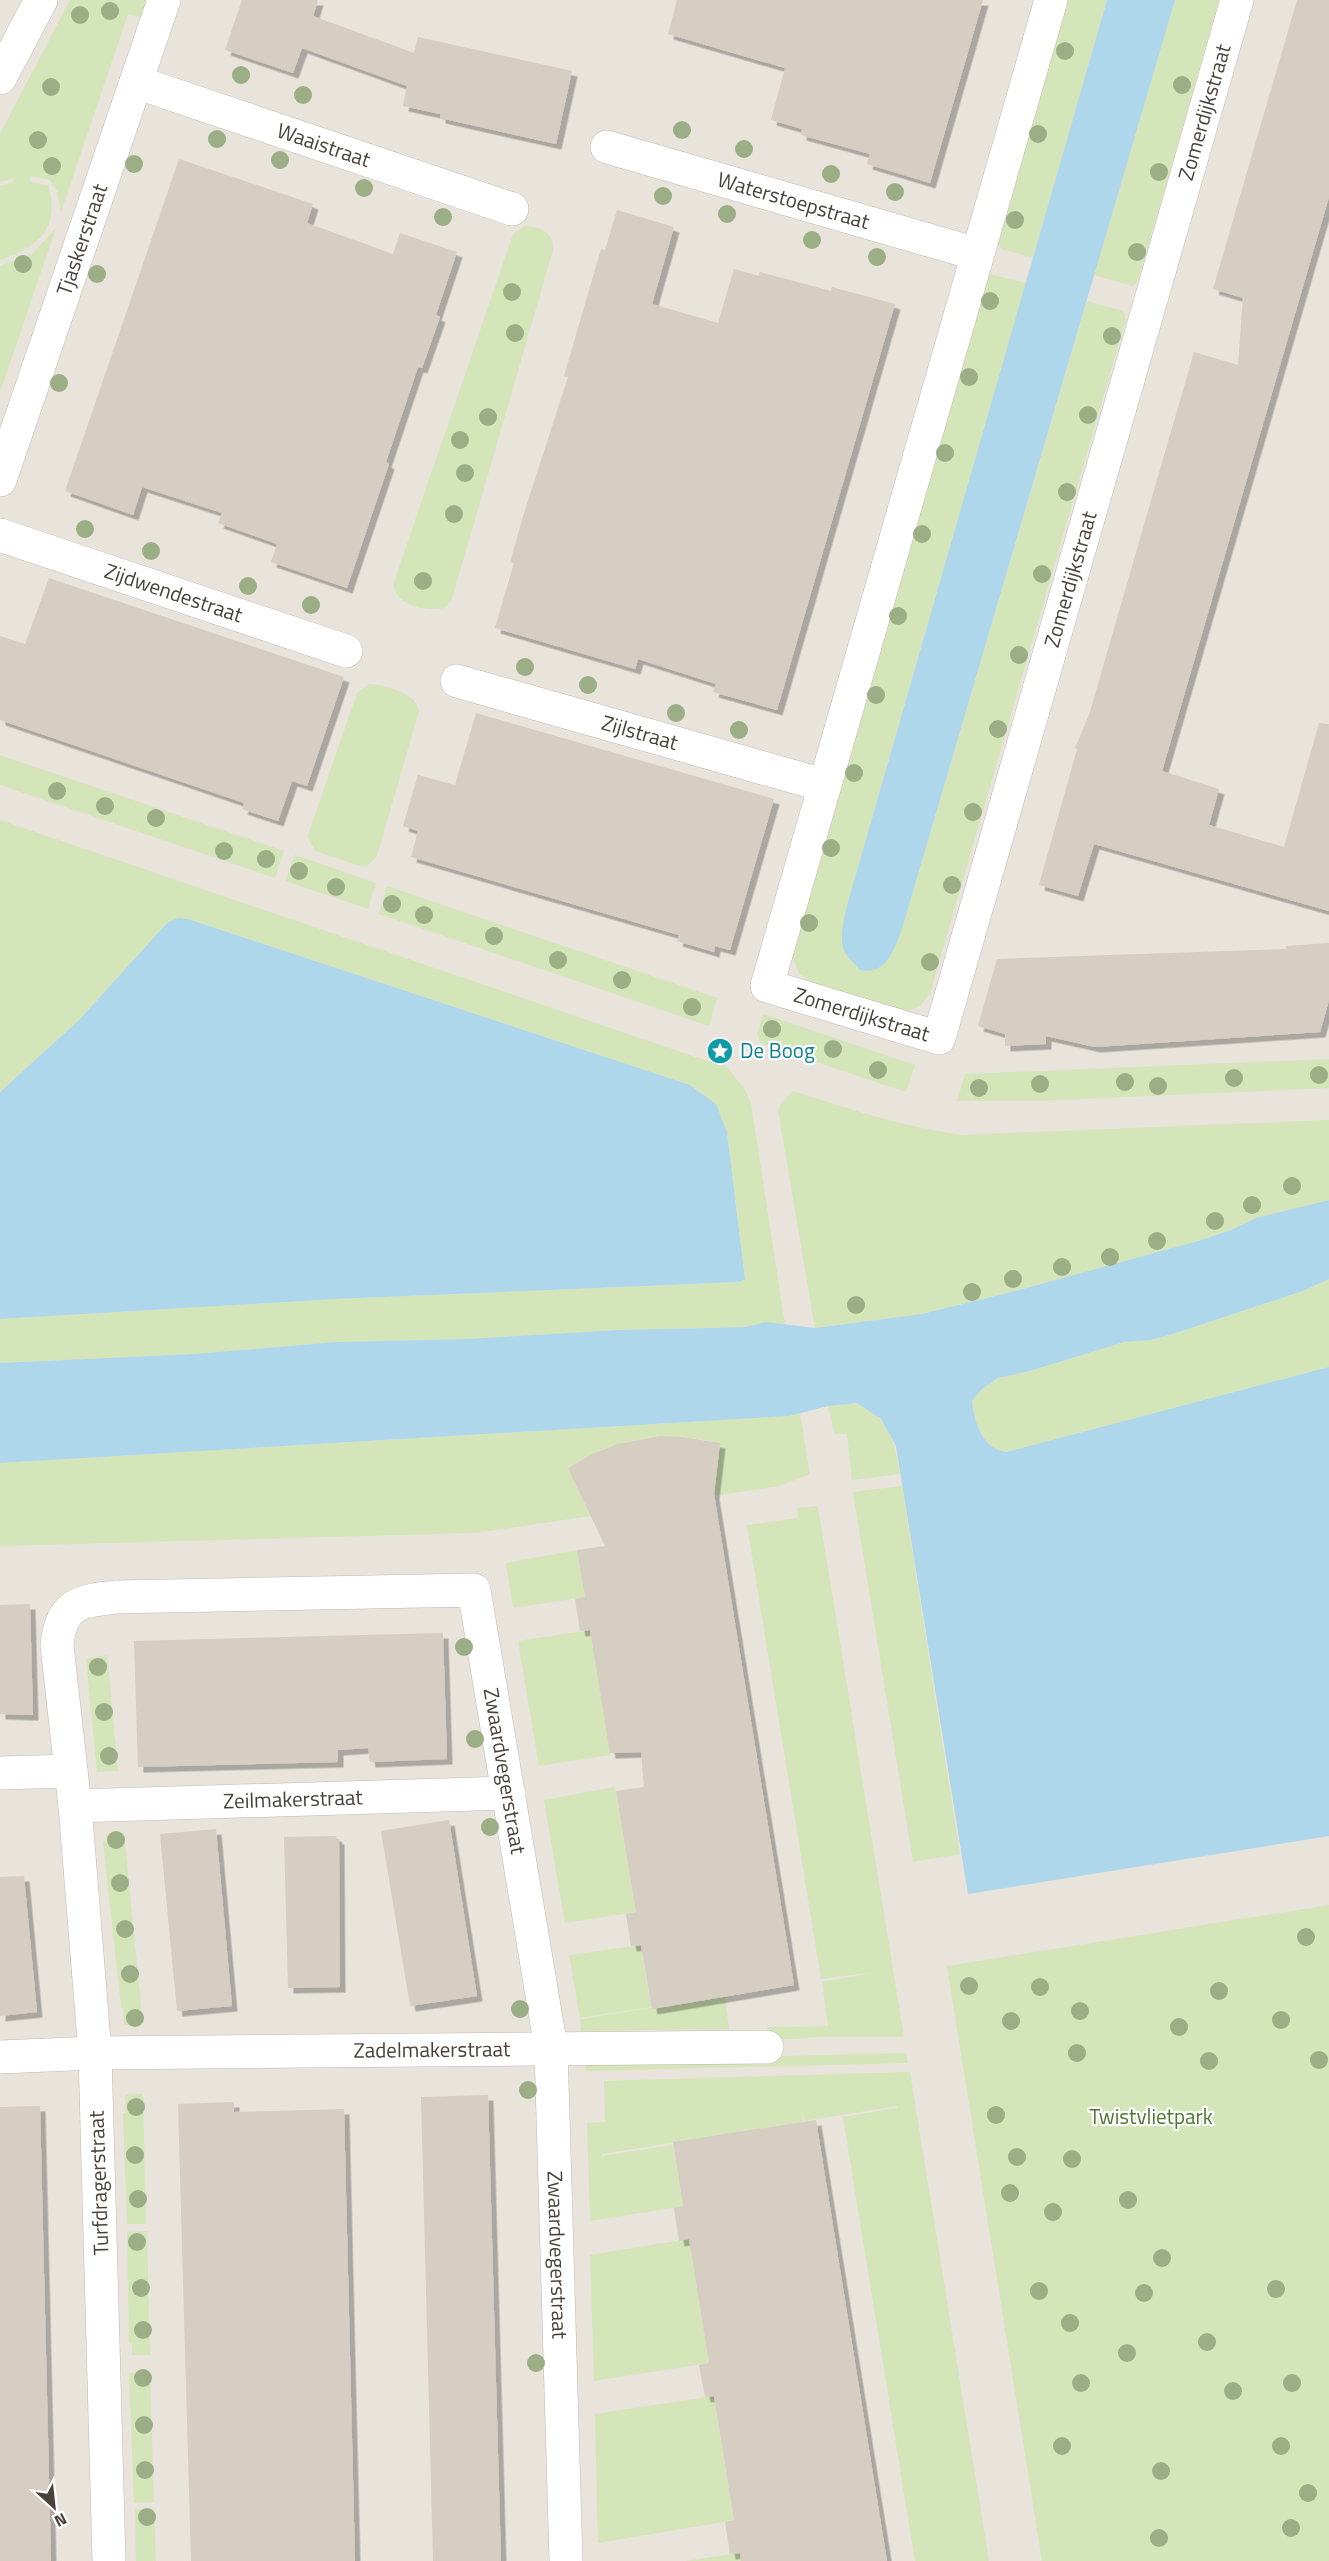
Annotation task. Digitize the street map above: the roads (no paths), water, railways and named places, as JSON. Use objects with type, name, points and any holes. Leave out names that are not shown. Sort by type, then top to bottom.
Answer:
[{"type":"street","points":[[0,78],[41,0]]},
{"type":"street","name":"Tjaskerstraat","points":[[0,480],[164,0]]},
{"type":"street","name":"Zomerdijkstraat","points":[[1051,0],[823,785],[767,986],[939,1038],[1237,0]]},
{"type":"street","name":"Waaistraat","points":[[136,82],[512,208]]},
{"type":"street","name":"Waterstoepstraat","points":[[607,147],[978,254]]},
{"type":"street","name":"Zijdwendestraat","points":[[0,535],[346,651]]},
{"type":"street","name":"Zijlstraat","points":[[457,681],[823,785]]},
{"type":"street","name":"Zwaardvegerstraat","points":[[75,1806],[57,1646],[59,1626],[68,1610],[88,1600],[117,1597],[474,1590],[551,2048],[566,2561]]},
{"type":"street","points":[[0,1773],[71,1771]]},
{"type":"street","name":"Zeilmakerstraat","points":[[75,1806],[509,1793]]},
{"type":"street","name":"Turfdragerstraat","points":[[75,1806],[95,2053],[109,2561]]},
{"type":"street","name":"Zadelmakerstraat","points":[[0,2057],[95,2053],[767,2047]]},
{"type":"water","points":[[1107,0],[1175,0],[902,929],[892,952],[883,965],[869,971],[860,970],[843,947],[847,907]]},
{"type":"water","points":[[178,918],[188,919],[690,1085],[716,1104],[727,1132],[745,1279],[739,1282],[336,1299],[0,1319],[0,1092],[79,1020],[167,923]]},
{"type":"water","points":[[1329,1200],[1329,1279],[1303,1291],[1176,1333],[1151,1340],[1124,1342],[1030,1371],[998,1378],[981,1390],[972,1401],[981,1434],[992,1446],[1007,1452],[1329,1367],[1329,1836],[968,1894],[896,1446],[881,1419],[857,1403],[828,1406],[789,1416],[0,1463],[0,1363],[193,1354],[336,1342],[746,1327],[765,1322],[815,1328],[922,1314],[1019,1290],[1198,1241],[1231,1230],[1256,1218]]},
{"type":"place","name":"De Boog","points":[[720,1051]]},
{"type":"park label","name":"Twistvlietpark","points":[[1151,2117]]}]
